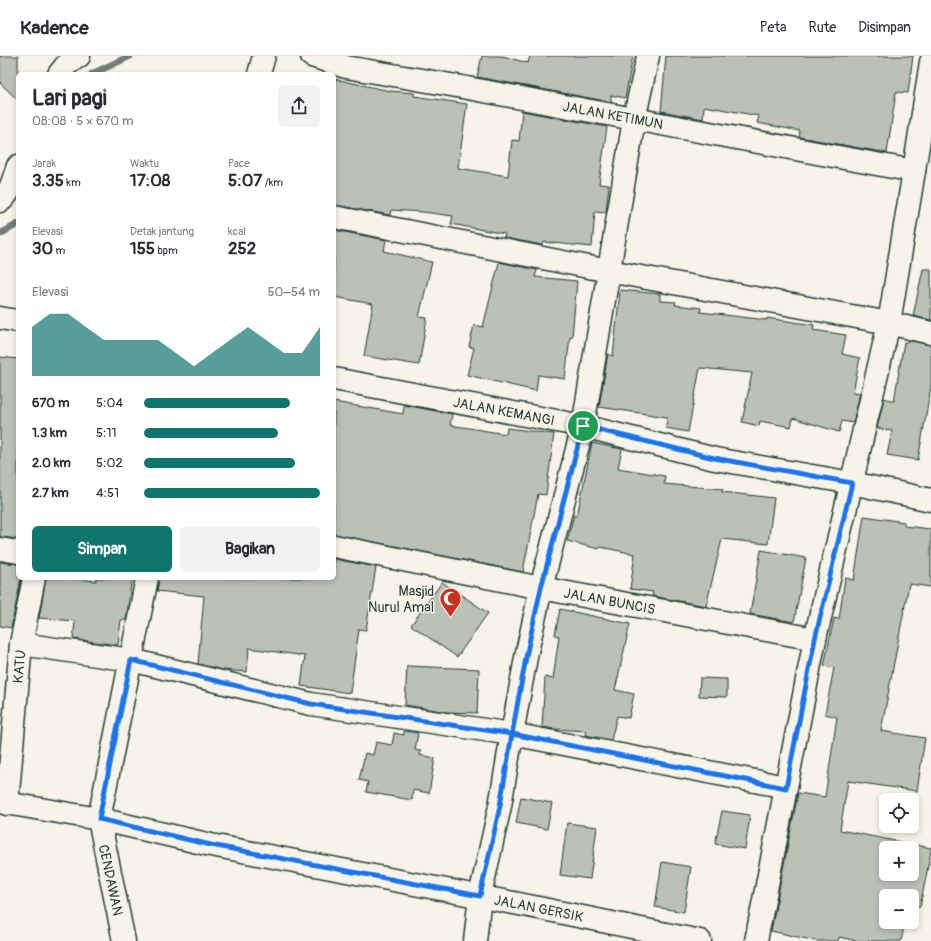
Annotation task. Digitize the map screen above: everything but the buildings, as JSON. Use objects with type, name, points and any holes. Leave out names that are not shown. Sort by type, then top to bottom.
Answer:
[{"type":"street","points":[[61,72],[67,64],[79,56]]},
{"type":"street","points":[[260,72],[264,56]]},
{"type":"street","name":"JALAN KETIMUN","points":[[312,56],[346,67],[451,85],[914,171]]},
{"type":"street","points":[[475,941],[480,896],[500,806],[527,652],[541,588],[583,426],[634,120],[648,56]]},
{"type":"street","points":[[756,941],[815,639],[889,323],[931,62]]},
{"type":"street","points":[[0,201],[9,191],[16,172]]},
{"type":"street","points":[[336,217],[609,271],[889,323],[931,333]]},
{"type":"street","points":[[0,318],[16,321]]},
{"type":"street","name":"JALAN KEMANGI","points":[[336,379],[583,426],[714,458],[852,483],[931,500]]},
{"type":"street","name":"JALAN BUNCIS","points":[[336,546],[541,588],[815,639]]},
{"type":"street","points":[[0,549],[16,552]]},
{"type":"street","name":"KATU","points":[[4,803],[21,644],[34,580]]},
{"type":"street","points":[[99,819],[147,580]]},
{"type":"street","points":[[21,644],[131,660],[311,704],[512,734],[786,788]]},
{"type":"street","name":"JALAN GERSIK","points":[[4,803],[99,819],[211,845],[480,896],[660,937],[700,941]]},
{"type":"street","name":"CENDAWAN","points":[[99,819],[124,941]]},
{"type":"waterway","points":[[96,72],[130,56]]},
{"type":"waterway","points":[[0,234],[16,225]]},
{"type":"place","name":"Masjid Nurul Amal","points":[[450,618]]},
{"type":"route","points":[[583,426],[541,588],[527,652],[512,734],[311,704],[131,660],[99,819],[211,845],[480,896],[500,806],[512,734],[786,788],[815,639],[852,483],[714,458],[583,426]]}]
